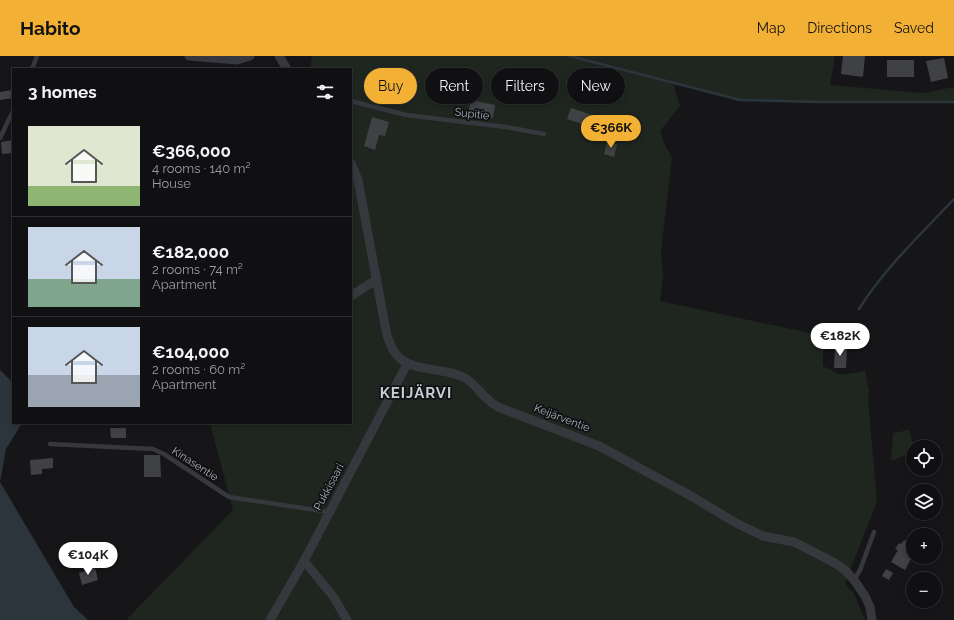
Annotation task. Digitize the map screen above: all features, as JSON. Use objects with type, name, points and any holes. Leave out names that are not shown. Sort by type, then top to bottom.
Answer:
[{"type":"street","points":[[189,56],[237,60],[250,56]]},
{"type":"street","points":[[279,56],[286,68]]},
{"type":"street","points":[[352,165],[358,180],[387,336],[395,353],[407,364]]},
{"type":"street","points":[[352,295],[377,279]]},
{"type":"street","name":"Pukkisaari","points":[[270,620],[304,561],[407,364]]},
{"type":"street","name":"Keijärventie","points":[[407,364],[464,377],[490,402],[598,446],[692,496],[736,523],[763,536],[794,542],[813,550],[835,563],[854,580],[865,596],[870,607],[872,620]]},
{"type":"street","points":[[304,561],[333,596],[347,620]]},
{"type":"lane","points":[[32,68],[37,56]]},
{"type":"lane","name":"Supitie","points":[[352,101],[406,115],[506,127],[544,134]]},
{"type":"lane","points":[[0,138],[12,113]]},
{"type":"lane","name":"Kinasentie","points":[[50,444],[153,449],[164,454],[229,497],[329,512]]},
{"type":"lane","points":[[854,580],[860,570],[874,532]]},
{"type":"shaded area","points":[[312,56],[835,56],[830,85],[923,93],[954,87],[954,102],[817,102],[740,100],[673,84],[680,106],[660,131],[664,143],[672,158],[661,251],[663,277],[660,301],[829,337],[823,343],[823,366],[841,375],[865,371],[869,391],[868,398],[877,502],[845,583],[854,594],[865,620],[126,620],[233,510],[210,424],[352,424],[352,68],[310,68]]},
{"type":"shaded area","points":[[0,370],[12,382],[12,424],[21,424],[6,449],[0,482]]},
{"type":"shaded area","points":[[909,430],[912,440],[906,440],[906,455],[891,461],[893,433]]},
{"type":"shaded area","points":[[0,482],[74,607],[88,620],[0,620]]},
{"type":"building","points":[[843,56],[865,56],[863,77],[841,74]]},
{"type":"building","points":[[944,58],[948,78],[931,82],[926,61]]},
{"type":"building","points":[[887,60],[914,60],[914,77],[887,77]]},
{"type":"building","points":[[12,90],[12,98],[0,100],[0,92]]},
{"type":"building","points":[[483,102],[495,105],[493,118],[468,113],[470,104],[483,104]]},
{"type":"building","points":[[571,108],[595,116],[591,127],[567,119]]},
{"type":"building","points":[[372,117],[389,122],[385,136],[379,135],[375,150],[364,146]]},
{"type":"building","points":[[12,140],[12,153],[2,154],[1,142]]},
{"type":"building","points":[[607,142],[617,144],[614,157],[604,154]]},
{"type":"building","points":[[835,346],[847,347],[846,368],[834,368]]},
{"type":"building","points":[[110,428],[126,428],[126,438],[111,438]]},
{"type":"building","points":[[144,455],[160,455],[161,477],[144,477]]},
{"type":"building","points":[[53,458],[53,468],[42,469],[42,474],[31,475],[30,460]]},
{"type":"building","points":[[904,540],[906,541],[906,564],[908,564],[905,570],[891,562],[898,550],[895,549],[899,543],[901,544]]},
{"type":"building","points":[[95,568],[98,580],[82,585],[79,573]]},
{"type":"building","points":[[886,569],[893,573],[889,580],[882,576]]},
{"type":"waterway","points":[[570,56],[740,100],[817,102],[954,102]]},
{"type":"waterway","points":[[859,309],[879,280],[891,266],[954,199]]},
{"type":"district","name":"KEIJÄRVI","points":[[416,393]]}]
